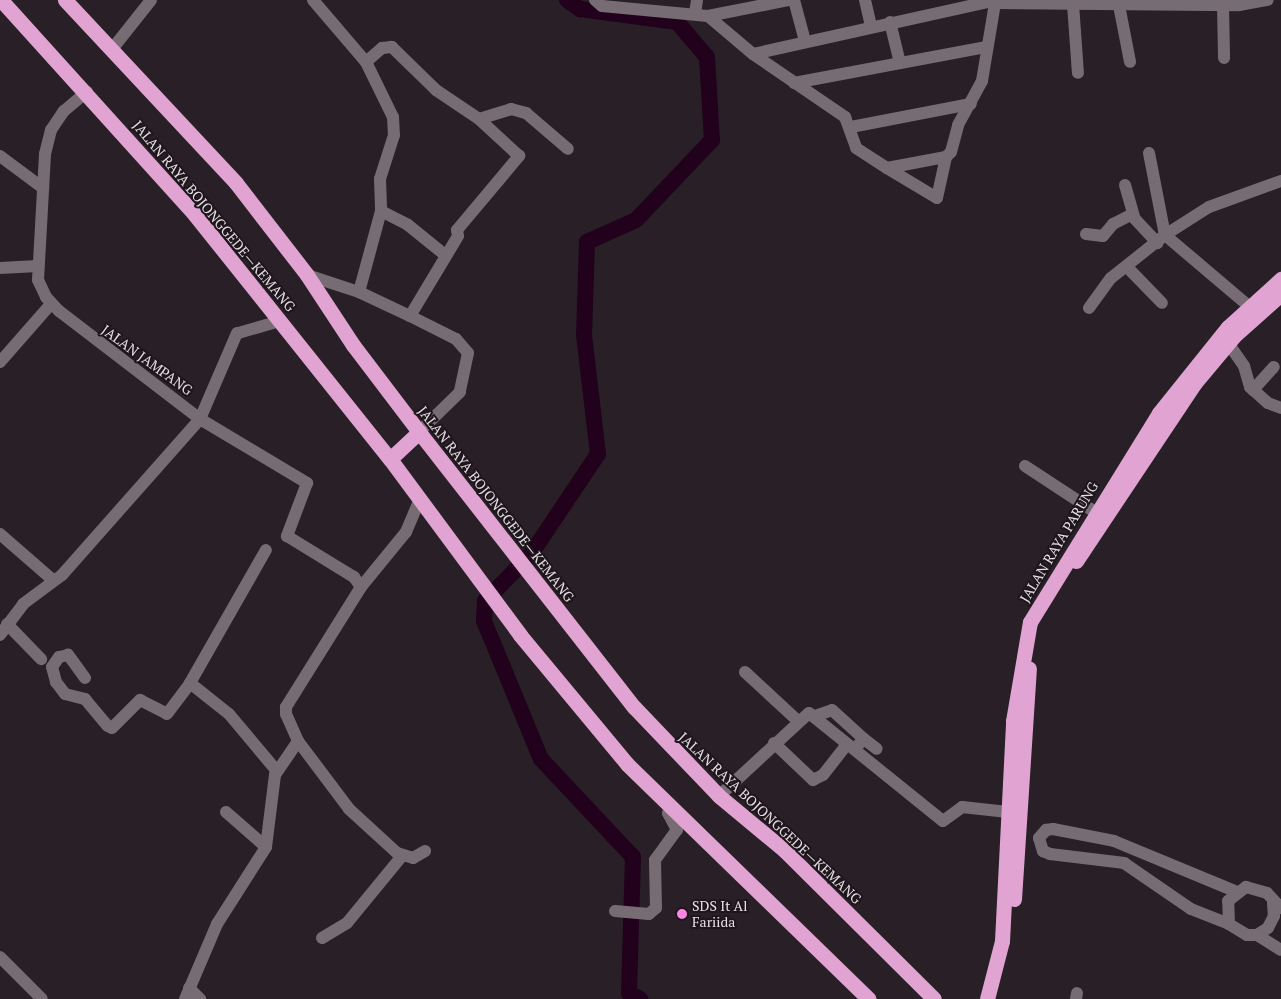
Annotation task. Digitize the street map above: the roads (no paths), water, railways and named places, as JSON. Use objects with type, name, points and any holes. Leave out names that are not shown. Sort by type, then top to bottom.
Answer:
[{"type":"highway","name":"JALAN RAYA BOJONGGEDE—KEMANG","points":[[1,0],[87,92],[195,215],[390,459],[602,735],[671,807],[869,999]]},
{"type":"highway","name":"JALAN RAYA BOJONGGEDE—KEMANG","points":[[65,0],[114,48],[236,183],[307,275],[353,345],[419,432],[504,537],[634,707],[719,796],[784,850],[934,999]]},
{"type":"highway","name":"JALAN RAYA PARUNG","points":[[999,999],[1011,948],[1011,835],[1008,812],[1013,721],[1030,622],[1095,512],[1164,406],[1281,278]]},
{"type":"highway","name":"JALAN RAYA PARUNG","points":[[987,999],[1002,941],[1029,668],[1039,625],[1164,425],[1253,310],[1281,294]]},
{"type":"highway","points":[[390,459],[419,432]]},
{"type":"street","points":[[114,48],[151,0]]},
{"type":"street","points":[[313,0],[366,62],[393,117],[394,136],[380,178],[381,211],[359,292]]},
{"type":"street","points":[[708,16],[789,0]]},
{"type":"street","points":[[794,0],[805,41]]},
{"type":"street","points":[[865,0],[871,26]]},
{"type":"street","points":[[753,54],[871,26],[995,2],[1073,4],[1118,1],[1223,4],[1268,0]]},
{"type":"street","points":[[594,1],[655,6],[696,6],[753,54],[845,117],[851,128],[857,149],[937,198],[946,157],[954,147],[958,125],[982,81],[995,2]]},
{"type":"street","points":[[1118,1],[1130,62]]},
{"type":"street","points":[[1073,4],[1078,73]]},
{"type":"street","points":[[1223,4],[1224,58]]},
{"type":"street","points":[[890,22],[900,63]]},
{"type":"street","points":[[366,62],[389,45],[436,90],[480,118],[519,156],[457,230],[458,236],[410,316]]},
{"type":"street","points":[[794,83],[987,47]]},
{"type":"street","name":"JALAN JAMPANG","points":[[87,92],[64,111],[51,130],[43,188],[38,266],[40,285],[51,304],[101,346],[164,389],[200,419],[306,482],[287,536],[354,577],[361,587]]},
{"type":"street","points":[[851,128],[971,104]]},
{"type":"street","points":[[480,118],[511,109],[526,113],[568,149]]},
{"type":"street","points":[[1149,153],[1161,239]]},
{"type":"street","points":[[0,156],[43,188]]},
{"type":"street","points":[[887,168],[946,157]]},
{"type":"street","points":[[1089,308],[1111,278],[1161,239],[1209,207],[1281,181]]},
{"type":"street","points":[[1125,185],[1133,214],[1161,239],[1253,310]]},
{"type":"street","points":[[381,211],[408,225],[446,255]]},
{"type":"street","points":[[1086,234],[1095,238],[1103,236],[1112,224],[1133,214]]},
{"type":"street","points":[[2,267],[38,266]]},
{"type":"street","points":[[1127,267],[1162,303]]},
{"type":"street","points":[[307,275],[359,292],[410,316],[456,339],[468,353],[460,392],[419,432]]},
{"type":"street","points":[[0,362],[51,304]]},
{"type":"street","points":[[0,635],[23,604],[62,575],[200,419],[237,333],[273,323]]},
{"type":"street","points":[[1228,343],[1250,384],[1281,408]]},
{"type":"street","points":[[1250,384],[1274,367]]},
{"type":"street","points":[[1025,466],[1095,512]]},
{"type":"street","points":[[420,499],[406,532],[361,587],[286,707],[298,741],[346,805],[402,856],[416,858],[425,851]]},
{"type":"street","points":[[0,534],[53,580]]},
{"type":"street","points":[[84,678],[68,655],[59,657],[52,667],[56,682],[65,694],[85,699],[97,716],[112,728],[140,700],[167,714],[190,682],[266,550]]},
{"type":"street","points":[[8,624],[42,659]]},
{"type":"street","points":[[745,672],[798,721]]},
{"type":"street","points":[[190,682],[229,714],[276,770]]},
{"type":"street","points":[[815,716],[832,710],[877,749]]},
{"type":"street","points":[[719,796],[774,743],[809,713],[815,716],[849,749],[942,821],[962,807],[1008,812]]},
{"type":"street","points":[[774,743],[813,780],[823,775],[849,749],[864,739]]},
{"type":"street","points":[[200,999],[187,994],[216,924],[266,847],[276,770],[298,741]]},
{"type":"street","points":[[615,911],[649,914],[656,908],[656,860],[677,830],[668,813],[671,807]]},
{"type":"street","points":[[226,812],[266,847]]},
{"type":"street","points":[[1039,841],[1053,828],[1114,841],[1235,891],[1257,887],[1277,905],[1268,928],[1258,935]]},
{"type":"street","points":[[1011,835],[1039,841],[1050,854],[1111,859],[1140,872],[1210,920],[1229,924]]},
{"type":"street","points":[[1111,859],[1114,841]]},
{"type":"street","points":[[322,938],[347,924],[402,856]]},
{"type":"street","points":[[1235,891],[1226,912],[1229,924],[1237,932],[1258,935],[1281,950]]},
{"type":"street","points":[[0,957],[42,999]]},
{"type":"waterway","points":[[567,0],[580,9],[677,22],[707,57],[712,140],[636,220],[587,242],[584,335],[598,454],[531,554],[485,601],[484,621],[541,759],[633,857],[629,993],[640,999]]},
{"type":"place","name":"SDS It Al Fariida","points":[[682,914]]}]
